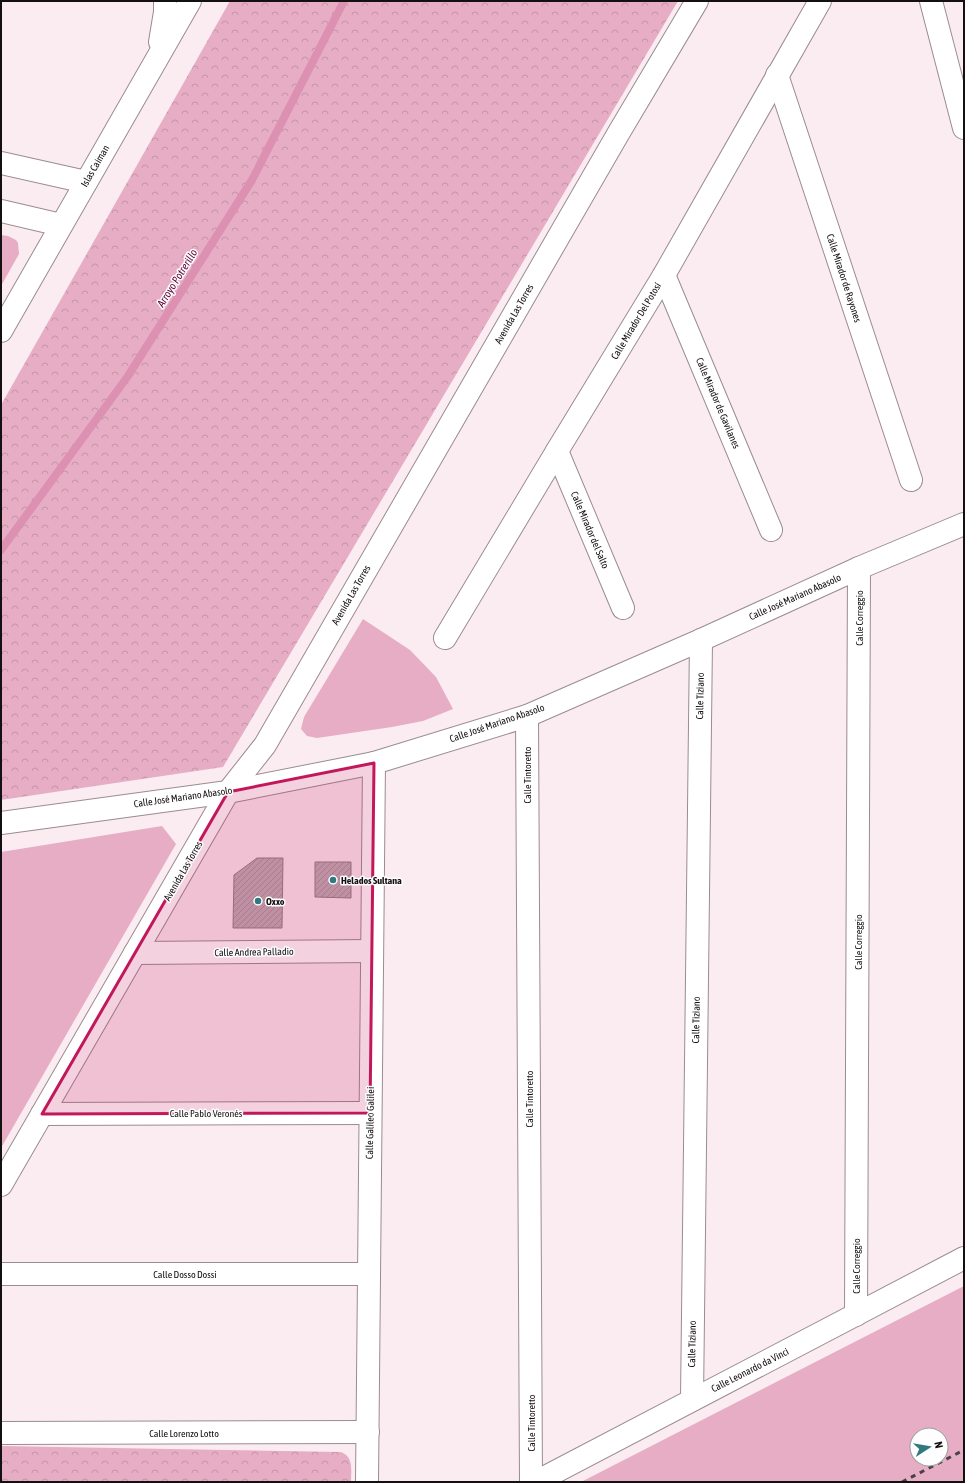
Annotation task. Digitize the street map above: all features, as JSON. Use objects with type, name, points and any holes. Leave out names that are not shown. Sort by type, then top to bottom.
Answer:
[{"type":"street","points":[[151,70],[164,23],[165,1]]},
{"type":"street","name":"Islas Caiman","points":[[1,331],[190,1]]},
{"type":"street","name":"Avenida Las Torres","points":[[1,1185],[228,792],[264,745],[614,141],[697,1]]},
{"type":"street","name":"Calle Mirador Del Potosí","points":[[445,638],[556,451],[664,275],[820,1]]},
{"type":"street","points":[[931,1],[964,128]]},
{"type":"street","name":"Calle Mirador de Rayones","points":[[777,75],[911,480]]},
{"type":"street","points":[[1,163],[86,182]]},
{"type":"street","points":[[1,212],[61,225]]},
{"type":"street","name":"Calle Mirador de Gavilanes","points":[[664,275],[771,530]]},
{"type":"street","name":"Calle Mirador del Salto","points":[[556,451],[623,608]]},
{"type":"street","name":"Calle José Mariano Abasolo","points":[[1,823],[228,792],[374,763],[527,716],[701,640],[859,568],[964,524]]},
{"type":"street","name":"Calle Correggio","points":[[856,1315],[859,568]]},
{"type":"street","name":"Calle Tiziano","points":[[692,1400],[701,640]]},
{"type":"street","name":"Calle Tintoretto","points":[[527,716],[531,1482]]},
{"type":"street","name":"Calle Galileo Galilei","points":[[367,1482],[374,763]]},
{"type":"street","name":"Calle Andrea Palladio","points":[[135,953],[372,950]]},
{"type":"street","name":"Calle Pablo Veronés","points":[[42,1114],[370,1113]]},
{"type":"street","name":"Calle Leonardo da Vinci","points":[[536,1482],[964,1258]]},
{"type":"street","name":"Calle Dosso Dossi","points":[[1,1274],[369,1274]]},
{"type":"street","name":"Calle Lorenzo Lotto","points":[[1,1433],[368,1432]]},
{"type":"highlighted area","points":[[374,763],[370,1113],[42,1114],[228,792]]},
{"type":"green space","points":[[230,1],[678,1],[223,767],[1,800],[1,405]]},
{"type":"green space","points":[[1,235],[8,236],[16,240],[18,243],[19,254],[1,286]]},
{"type":"green space","points":[[363,619],[410,650],[436,677],[453,709],[423,721],[392,727],[317,738],[307,736],[301,729],[304,717]]},
{"type":"green space","points":[[162,826],[176,844],[1,1148],[1,852]]},
{"type":"green space","points":[[964,1286],[964,1482],[581,1482]]},
{"type":"green space","points":[[1,1446],[341,1452],[348,1457],[351,1464],[351,1482],[1,1482]]},
{"type":"building","name":"Oxxo","points":[[257,858],[283,858],[282,928],[233,928],[234,875]]},
{"type":"building","name":"Helados Sultana","points":[[315,862],[351,862],[351,898],[315,897]]},
{"type":"waterway","name":"Arroyo Potrerillo","points":[[1,550],[128,376],[252,180],[344,1]]},
{"type":"railway","points":[[902,1482],[964,1450]]},
{"type":"place","name":"Helados Sultana","points":[[333,880]]},
{"type":"place","name":"Oxxo","points":[[258,901]]}]
